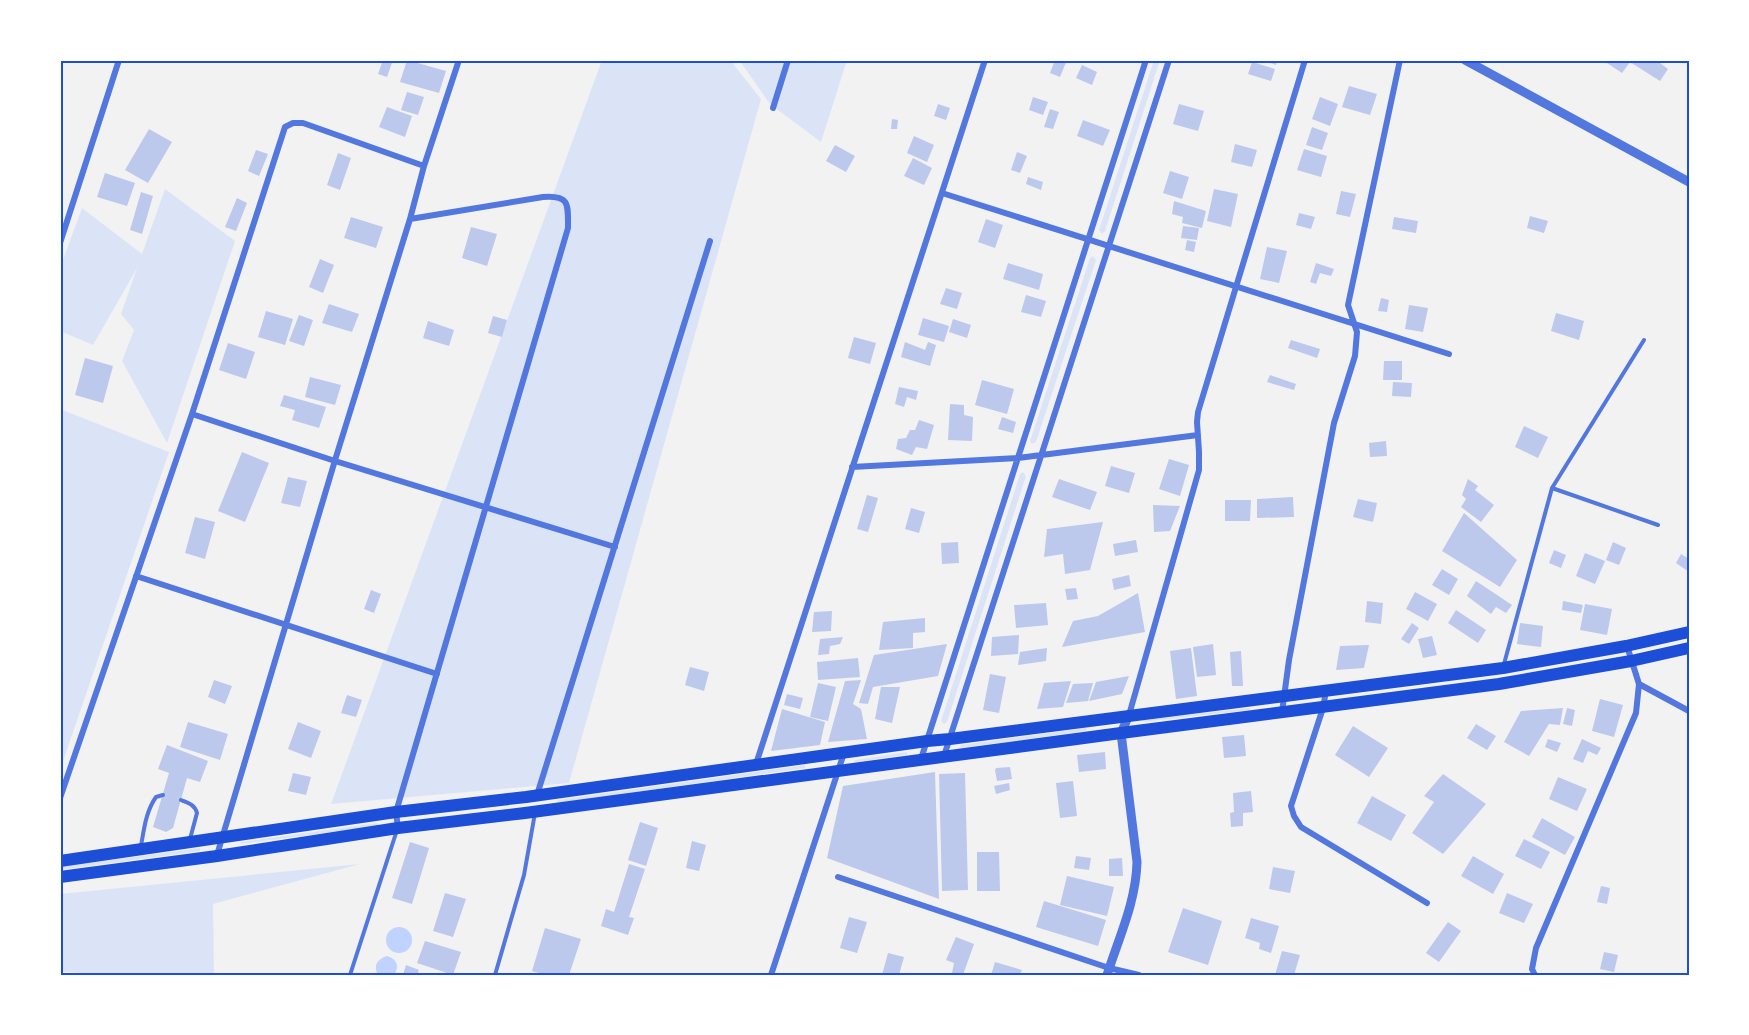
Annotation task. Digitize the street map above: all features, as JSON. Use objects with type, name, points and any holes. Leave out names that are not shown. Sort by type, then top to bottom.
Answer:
[{"type":"main road","points":[[60,861],[396,812],[537,796],[927,741],[1503,668],[1689,632]]},
{"type":"main road","points":[[60,877],[398,828],[535,812],[1499,684],[1631,661],[1689,648]]},
{"type":"street","points":[[60,243],[119,60]]},
{"type":"street","points":[[217,856],[335,460],[410,219],[424,166],[459,60]]},
{"type":"street","points":[[773,108],[788,60]]},
{"type":"street","points":[[756,765],[985,60]]},
{"type":"street","points":[[921,760],[1146,60]]},
{"type":"street","points":[[944,757],[1169,60]]},
{"type":"street","points":[[1108,971],[1137,882],[1137,862],[1121,733],[1129,715],[1199,470],[1197,422],[1201,401],[1305,60]]},
{"type":"street","points":[[1282,713],[1283,696],[1334,423],[1356,356],[1358,332],[1348,305],[1400,60]]},
{"type":"street","points":[[1465,60],[1689,182]]},
{"type":"street","points":[[60,798],[192,414],[285,127],[293,123],[303,123],[424,166]]},
{"type":"street","points":[[942,193],[1449,354]]},
{"type":"street","points":[[398,828],[396,812],[568,228],[568,205],[557,196],[543,197],[410,219]]},
{"type":"street","points":[[537,796],[710,241]]},
{"type":"street","points":[[192,414],[615,547]]},
{"type":"street","points":[[852,467],[1018,458],[1198,435]]},
{"type":"street","points":[[136,576],[437,674]]},
{"type":"street","points":[[1535,975],[1532,969],[1536,948],[1636,713],[1639,684],[1626,646]]},
{"type":"street","points":[[1639,684],[1689,711]]},
{"type":"street","points":[[1326,690],[1323,708],[1292,806],[1294,816],[1301,827],[1427,903]]},
{"type":"street","points":[[771,975],[844,753]]},
{"type":"street","points":[[838,877],[1108,971],[1139,975]]},
{"type":"lane","points":[[1503,668],[1552,488],[1644,340]]},
{"type":"lane","points":[[1552,488],[1658,525]]},
{"type":"lane","points":[[140,849],[151,803],[156,797],[163,795]]},
{"type":"lane","points":[[181,800],[195,806],[197,813],[190,843]]},
{"type":"lane","points":[[495,975],[524,875],[535,812]]},
{"type":"lane","points":[[350,975],[398,828]]},
{"type":"shaded area","points":[[602,60],[730,60],[761,99],[569,783],[331,804]]},
{"type":"shaded area","points":[[739,60],[847,60],[821,142],[770,104]]},
{"type":"shaded area","points":[[1154,60],[1160,60],[1105,231],[1102,234],[1099,230]]},
{"type":"shaded area","points":[[165,189],[235,241],[167,443],[122,361],[134,330],[121,314],[137,268],[93,345],[60,331],[60,268],[82,208],[142,254]]},
{"type":"shaded area","points":[[1093,256],[1096,260],[1036,442],[1032,444],[1030,441],[1090,258]]},
{"type":"shaded area","points":[[60,409],[169,452],[60,770]]},
{"type":"shaded area","points":[[1023,472],[1026,476],[947,722],[944,724],[941,721],[1020,474]]},
{"type":"shaded area","points":[[1249,708],[1250,710],[1143,722],[1144,720]]},
{"type":"shaded area","points":[[1086,728],[1086,731],[960,748],[961,745]]},
{"type":"shaded area","points":[[907,752],[907,755],[854,762],[855,760]]},
{"type":"shaded area","points":[[805,765],[805,768],[558,803],[558,800]]},
{"type":"shaded area","points":[[377,823],[378,826],[240,844],[241,842]]},
{"type":"shaded area","points":[[200,848],[200,851],[60,870],[60,867]]},
{"type":"shaded area","points":[[360,864],[213,904],[214,975],[102,975],[60,971],[60,894]]},
{"type":"water","points":[[399,927],[409,930],[412,940],[409,950],[399,953],[389,950],[386,940],[389,930]]},
{"type":"water","points":[[387,956],[396,963],[396,972],[394,975],[378,975],[377,963]]},
{"type":"building","points":[[383,60],[393,60],[387,77],[378,74]]},
{"type":"building","points":[[407,60],[446,71],[439,93],[400,82]]},
{"type":"building","points":[[1055,60],[1067,60],[1060,77],[1050,73]]},
{"type":"building","points":[[1262,60],[1277,60],[1276,65]]},
{"type":"building","points":[[1609,60],[1656,60],[1668,69],[1660,81],[1630,62],[1622,73],[1607,63]]},
{"type":"building","points":[[1252,62],[1275,69],[1271,81],[1248,74]]},
{"type":"building","points":[[1082,65],[1097,72],[1092,85],[1076,78]]},
{"type":"building","points":[[1349,86],[1377,94],[1370,115],[1342,107]]},
{"type":"building","points":[[407,92],[424,97],[418,115],[401,110]]},
{"type":"building","points":[[1033,97],[1048,102],[1043,115],[1029,110]]},
{"type":"building","points":[[1320,97],[1338,104],[1330,126],[1312,119]]},
{"type":"building","points":[[938,104],[950,108],[946,120],[934,116]]},
{"type":"building","points":[[1179,104],[1204,111],[1198,131],[1173,124]]},
{"type":"building","points":[[387,107],[412,116],[405,137],[379,127]]},
{"type":"building","points":[[1050,109],[1059,112],[1053,129],[1044,127]]},
{"type":"building","points":[[892,119],[898,120],[897,129],[891,129]]},
{"type":"building","points":[[1083,120],[1110,130],[1103,146],[1077,136]]},
{"type":"building","points":[[1312,127],[1328,133],[1322,150],[1306,145]]},
{"type":"building","points":[[149,129],[172,142],[148,183],[125,170]]},
{"type":"building","points":[[914,136],[934,145],[927,162],[907,153]]},
{"type":"building","points":[[1235,144],[1257,150],[1252,167],[1231,162]]},
{"type":"building","points":[[835,145],[855,156],[846,172],[826,161]]},
{"type":"building","points":[[1304,149],[1327,156],[1321,177],[1297,170]]},
{"type":"building","points":[[256,150],[268,154],[259,176],[248,171]]},
{"type":"building","points":[[1017,152],[1027,156],[1020,173],[1011,170]]},
{"type":"building","points":[[338,153],[351,158],[340,190],[327,185]]},
{"type":"building","points":[[913,158],[932,168],[924,185],[904,176]]},
{"type":"building","points":[[1170,171],[1189,177],[1182,199],[1163,193]]},
{"type":"building","points":[[105,173],[135,183],[127,206],[97,197]]},
{"type":"building","points":[[1028,177],[1043,182],[1041,190],[1026,184]]},
{"type":"building","points":[[1214,189],[1238,194],[1231,227],[1207,221]]},
{"type":"building","points":[[1341,191],[1356,194],[1350,217],[1336,214]]},
{"type":"building","points":[[141,192],[153,196],[142,234],[130,230]]},
{"type":"building","points":[[237,198],[247,203],[236,231],[225,227]]},
{"type":"building","points":[[1174,201],[1206,211],[1202,228],[1182,223],[1183,217],[1172,214]]},
{"type":"building","points":[[1299,213],[1315,217],[1311,229],[1296,225]]},
{"type":"building","points":[[1530,216],[1548,221],[1544,233],[1527,228]]},
{"type":"building","points":[[351,217],[383,227],[376,248],[344,238]]},
{"type":"building","points":[[1394,217],[1418,221],[1416,233],[1392,229]]},
{"type":"building","points":[[986,219],[1003,225],[995,248],[978,242]]},
{"type":"building","points":[[1183,226],[1199,228],[1197,240],[1181,238]]},
{"type":"building","points":[[471,227],[497,234],[487,266],[462,258]]},
{"type":"building","points":[[1187,240],[1196,242],[1194,252],[1185,250]]},
{"type":"building","points":[[1267,247],[1287,251],[1279,283],[1260,279]]},
{"type":"building","points":[[320,259],[334,265],[323,293],[309,287]]},
{"type":"building","points":[[1008,263],[1043,274],[1039,290],[1003,279]]},
{"type":"building","points":[[1316,263],[1334,269],[1331,276],[1320,273],[1316,284],[1310,282]]},
{"type":"building","points":[[946,288],[962,293],[957,309],[940,304]]},
{"type":"building","points":[[1026,295],[1046,301],[1041,317],[1021,312]]},
{"type":"building","points":[[1381,298],[1389,300],[1387,312],[1378,311]]},
{"type":"building","points":[[329,304],[359,314],[352,332],[322,323]]},
{"type":"building","points":[[1409,305],[1428,308],[1423,332],[1405,329]]},
{"type":"building","points":[[266,311],[293,319],[285,345],[258,337]]},
{"type":"building","points":[[1556,313],[1584,321],[1579,340],[1551,331]]},
{"type":"building","points":[[299,315],[313,320],[304,346],[289,341]]},
{"type":"building","points":[[493,316],[507,320],[502,337],[488,333]]},
{"type":"building","points":[[923,318],[949,326],[944,342],[918,335]]},
{"type":"building","points":[[953,319],[971,325],[967,338],[949,332]]},
{"type":"building","points":[[428,321],[454,330],[449,346],[423,338]]},
{"type":"building","points":[[854,337],[876,343],[870,364],[848,358]]},
{"type":"building","points":[[1291,340],[1320,349],[1317,358],[1288,348]]},
{"type":"building","points":[[905,342],[925,350],[928,342],[936,345],[930,366],[901,357]]},
{"type":"building","points":[[228,343],[255,352],[246,379],[219,370]]},
{"type":"building","points":[[85,358],[113,366],[103,403],[75,395]]},
{"type":"building","points":[[1384,361],[1402,361],[1402,380],[1383,380]]},
{"type":"building","points":[[1270,375],[1296,384],[1294,390],[1267,382]]},
{"type":"building","points":[[310,377],[341,385],[335,405],[305,397]]},
{"type":"building","points":[[982,380],[1014,389],[1007,414],[975,405]]},
{"type":"building","points":[[1393,382],[1412,383],[1411,397],[1392,396]]},
{"type":"building","points":[[899,387],[918,391],[916,400],[907,397],[904,407],[895,404]]},
{"type":"building","points":[[284,395],[326,407],[319,428],[292,420],[295,410],[280,406]]},
{"type":"building","points":[[950,404],[964,405],[964,415],[973,417],[972,441],[948,440]]},
{"type":"building","points":[[1002,417],[1016,422],[1013,433],[998,429]]},
{"type":"building","points":[[919,420],[934,425],[927,449],[916,447],[912,455],[896,449],[898,439],[906,438],[910,430],[915,430]]},
{"type":"building","points":[[1524,426],[1548,437],[1538,458],[1515,447]]},
{"type":"building","points":[[1386,441],[1387,456],[1370,457],[1369,443]]},
{"type":"building","points":[[242,452],[269,463],[245,522],[218,511]]},
{"type":"building","points":[[1169,459],[1189,465],[1180,496],[1159,489]]},
{"type":"building","points":[[1111,466],[1135,473],[1129,493],[1105,486]]},
{"type":"building","points":[[288,477],[307,481],[300,507],[281,503]]},
{"type":"building","points":[[1059,479],[1097,492],[1090,510],[1052,497]]},
{"type":"building","points":[[1468,479],[1478,486],[1475,490],[1494,505],[1481,522],[1461,507],[1466,499],[1462,495]]},
{"type":"building","points":[[867,495],[878,498],[868,532],[857,529]]},
{"type":"building","points":[[1293,497],[1294,517],[1257,518],[1257,499]]},
{"type":"building","points":[[1358,499],[1377,503],[1373,522],[1353,517]]},
{"type":"building","points":[[1225,500],[1251,500],[1250,521],[1225,521]]},
{"type":"building","points":[[1153,505],[1180,506],[1170,531],[1154,532]]},
{"type":"building","points":[[911,508],[925,512],[919,533],[905,529]]},
{"type":"building","points":[[1464,513],[1517,560],[1500,587],[1442,551]]},
{"type":"building","points":[[195,517],[215,522],[205,559],[185,553]]},
{"type":"building","points":[[1103,522],[1090,570],[1065,574],[1063,554],[1044,557],[1047,529]]},
{"type":"building","points":[[1136,540],[1138,552],[1115,556],[1113,544]]},
{"type":"building","points":[[958,542],[959,563],[942,564],[941,543]]},
{"type":"building","points":[[1613,542],[1626,548],[1619,565],[1606,560]]},
{"type":"building","points":[[1554,550],[1566,555],[1561,568],[1549,563]]},
{"type":"building","points":[[1585,553],[1605,561],[1595,584],[1576,576]]},
{"type":"building","points":[[1681,554],[1689,559],[1689,572],[1676,563]]},
{"type":"building","points":[[1442,569],[1458,579],[1449,595],[1432,585]]},
{"type":"building","points":[[1129,575],[1131,586],[1114,590],[1112,579]]},
{"type":"building","points":[[1476,581],[1512,605],[1506,613],[1496,607],[1491,614],[1467,596]]},
{"type":"building","points":[[1076,588],[1078,599],[1067,600],[1065,589]]},
{"type":"building","points":[[371,590],[381,594],[374,613],[364,609]]},
{"type":"building","points":[[1415,592],[1437,604],[1428,621],[1406,609]]},
{"type":"building","points":[[1138,593],[1145,632],[1062,647],[1073,621],[1098,616]]},
{"type":"building","points":[[1367,601],[1383,603],[1381,624],[1365,622]]},
{"type":"building","points":[[1563,601],[1583,605],[1581,613],[1562,610]]},
{"type":"building","points":[[1046,603],[1048,625],[1016,628],[1014,605]]},
{"type":"building","points":[[1585,604],[1612,609],[1607,635],[1580,630]]},
{"type":"building","points":[[1456,610],[1486,630],[1478,643],[1448,623]]},
{"type":"building","points":[[832,611],[831,631],[812,632],[814,612]]},
{"type":"building","points":[[925,618],[925,632],[913,633],[913,648],[879,650],[883,622]]},
{"type":"building","points":[[1412,623],[1419,628],[1409,644],[1401,639]]},
{"type":"building","points":[[1520,623],[1543,626],[1541,647],[1517,644]]},
{"type":"building","points":[[1019,635],[1018,654],[991,656],[992,637]]},
{"type":"building","points":[[1432,636],[1437,655],[1423,658],[1418,639]]},
{"type":"building","points":[[843,637],[840,644],[830,646],[829,654],[818,655],[820,639]]},
{"type":"building","points":[[947,644],[938,676],[873,687],[868,704],[859,703],[874,655]]},
{"type":"building","points":[[1213,644],[1216,675],[1197,677],[1193,647]]},
{"type":"building","points":[[1369,645],[1364,668],[1336,670],[1340,646]]},
{"type":"building","points":[[1047,648],[1046,661],[1018,665],[1020,652]]},
{"type":"building","points":[[1191,648],[1197,696],[1176,699],[1170,651]]},
{"type":"building","points":[[1241,651],[1243,686],[1232,686],[1230,652]]},
{"type":"building","points":[[858,658],[860,677],[818,680],[817,662]]},
{"type":"building","points":[[690,667],[709,672],[704,691],[685,685]]},
{"type":"building","points":[[990,674],[1006,677],[999,713],[983,710]]},
{"type":"building","points":[[1129,676],[1122,694],[1089,701],[1096,682]]},
{"type":"building","points":[[214,680],[232,686],[225,704],[208,697]]},
{"type":"building","points":[[861,680],[853,704],[861,709],[867,739],[828,742],[845,681]]},
{"type":"building","points":[[1071,681],[1063,707],[1037,709],[1044,683]]},
{"type":"building","points":[[818,683],[836,687],[828,721],[810,717]]},
{"type":"building","points":[[1093,683],[1088,701],[1066,703],[1073,684]]},
{"type":"building","points":[[881,687],[900,687],[892,723],[875,719]]},
{"type":"building","points":[[787,694],[803,698],[800,709],[784,705]]},
{"type":"building","points":[[347,695],[362,700],[356,717],[341,713]]},
{"type":"building","points":[[1600,699],[1623,705],[1614,737],[1592,731]]},
{"type":"building","points":[[1563,708],[1560,725],[1549,724],[1529,756],[1504,742],[1521,711]]},
{"type":"building","points":[[1567,708],[1575,710],[1572,726],[1563,724]]},
{"type":"building","points":[[782,709],[825,722],[820,745],[771,751]]},
{"type":"building","points":[[188,722],[228,734],[220,760],[180,747]]},
{"type":"building","points":[[298,722],[321,731],[311,758],[288,749]]},
{"type":"building","points":[[1476,724],[1496,736],[1487,750],[1467,738]]},
{"type":"building","points":[[1353,726],[1388,748],[1369,777],[1335,755]]},
{"type":"building","points":[[1244,735],[1246,756],[1224,758],[1222,737]]},
{"type":"building","points":[[1548,739],[1561,743],[1557,752],[1545,747]]},
{"type":"building","points":[[1582,739],[1601,748],[1597,755],[1588,751],[1583,763],[1573,759]]},
{"type":"building","points":[[167,745],[208,761],[200,782],[187,778],[173,828],[166,832],[153,827],[169,773],[158,769]]},
{"type":"building","points":[[1105,752],[1106,769],[1079,772],[1077,755]]},
{"type":"building","points":[[1010,767],[1012,779],[997,781],[996,768]]},
{"type":"building","points":[[935,772],[939,899],[827,858],[843,786]]},
{"type":"building","points":[[293,773],[311,777],[306,795],[288,791]]},
{"type":"building","points":[[965,773],[968,890],[942,891],[939,774]]},
{"type":"building","points":[[1443,774],[1486,804],[1443,854],[1412,833],[1434,802],[1424,796]]},
{"type":"building","points":[[1558,777],[1587,789],[1577,811],[1549,799]]},
{"type":"building","points":[[1073,781],[1077,816],[1060,818],[1056,783]]},
{"type":"building","points":[[1009,783],[1010,790],[996,794],[994,786]]},
{"type":"building","points":[[1251,791],[1253,812],[1243,813],[1243,826],[1231,827],[1230,813],[1234,812],[1233,793]]},
{"type":"building","points":[[1372,796],[1406,815],[1391,841],[1357,823]]},
{"type":"building","points":[[1542,818],[1575,837],[1565,855],[1532,837]]},
{"type":"building","points":[[640,822],[658,828],[646,866],[628,860]]},
{"type":"building","points":[[1524,839],[1550,852],[1541,869],[1515,856]]},
{"type":"building","points":[[692,841],[706,845],[699,871],[686,868]]},
{"type":"building","points":[[410,842],[429,848],[412,904],[392,898]]},
{"type":"building","points":[[977,852],[999,852],[1000,891],[977,891]]},
{"type":"building","points":[[1076,856],[1091,858],[1089,870],[1074,868]]},
{"type":"building","points":[[1473,856],[1504,874],[1493,894],[1461,876]]},
{"type":"building","points":[[1122,858],[1123,876],[1109,876],[1109,859]]},
{"type":"building","points":[[629,864],[645,869],[629,917],[634,918],[628,935],[601,926],[606,909],[614,912]]},
{"type":"building","points":[[1273,867],[1295,871],[1290,893],[1269,889]]},
{"type":"building","points":[[1067,876],[1114,887],[1107,916],[1060,905]]},
{"type":"building","points":[[1601,886],[1610,888],[1607,904],[1597,902]]},
{"type":"building","points":[[445,893],[466,899],[453,937],[433,931]]},
{"type":"building","points":[[1507,893],[1533,904],[1524,923],[1499,913]]},
{"type":"building","points":[[1044,901],[1106,920],[1098,946],[1036,927]]},
{"type":"building","points":[[1183,908],[1222,921],[1208,965],[1168,952]]},
{"type":"building","points":[[849,917],[867,922],[857,953],[840,948]]},
{"type":"building","points":[[1251,918],[1279,926],[1271,953],[1259,949],[1260,943],[1245,938]]},
{"type":"building","points":[[1448,922],[1461,931],[1439,962],[1426,953]]},
{"type":"building","points":[[545,928],[581,939],[569,975],[546,975],[532,971]]},
{"type":"building","points":[[956,937],[974,944],[963,975],[952,973],[954,963],[946,960]]},
{"type":"building","points":[[425,941],[461,952],[453,975],[417,963]]},
{"type":"building","points":[[1282,951],[1300,955],[1294,975],[1275,975]]},
{"type":"building","points":[[1604,952],[1618,955],[1614,972],[1600,969]]},
{"type":"building","points":[[888,953],[904,957],[899,975],[882,975]]},
{"type":"building","points":[[995,962],[1022,970],[1020,975],[991,975]]},
{"type":"building","points":[[406,965],[419,970],[417,975],[403,975]]}]
